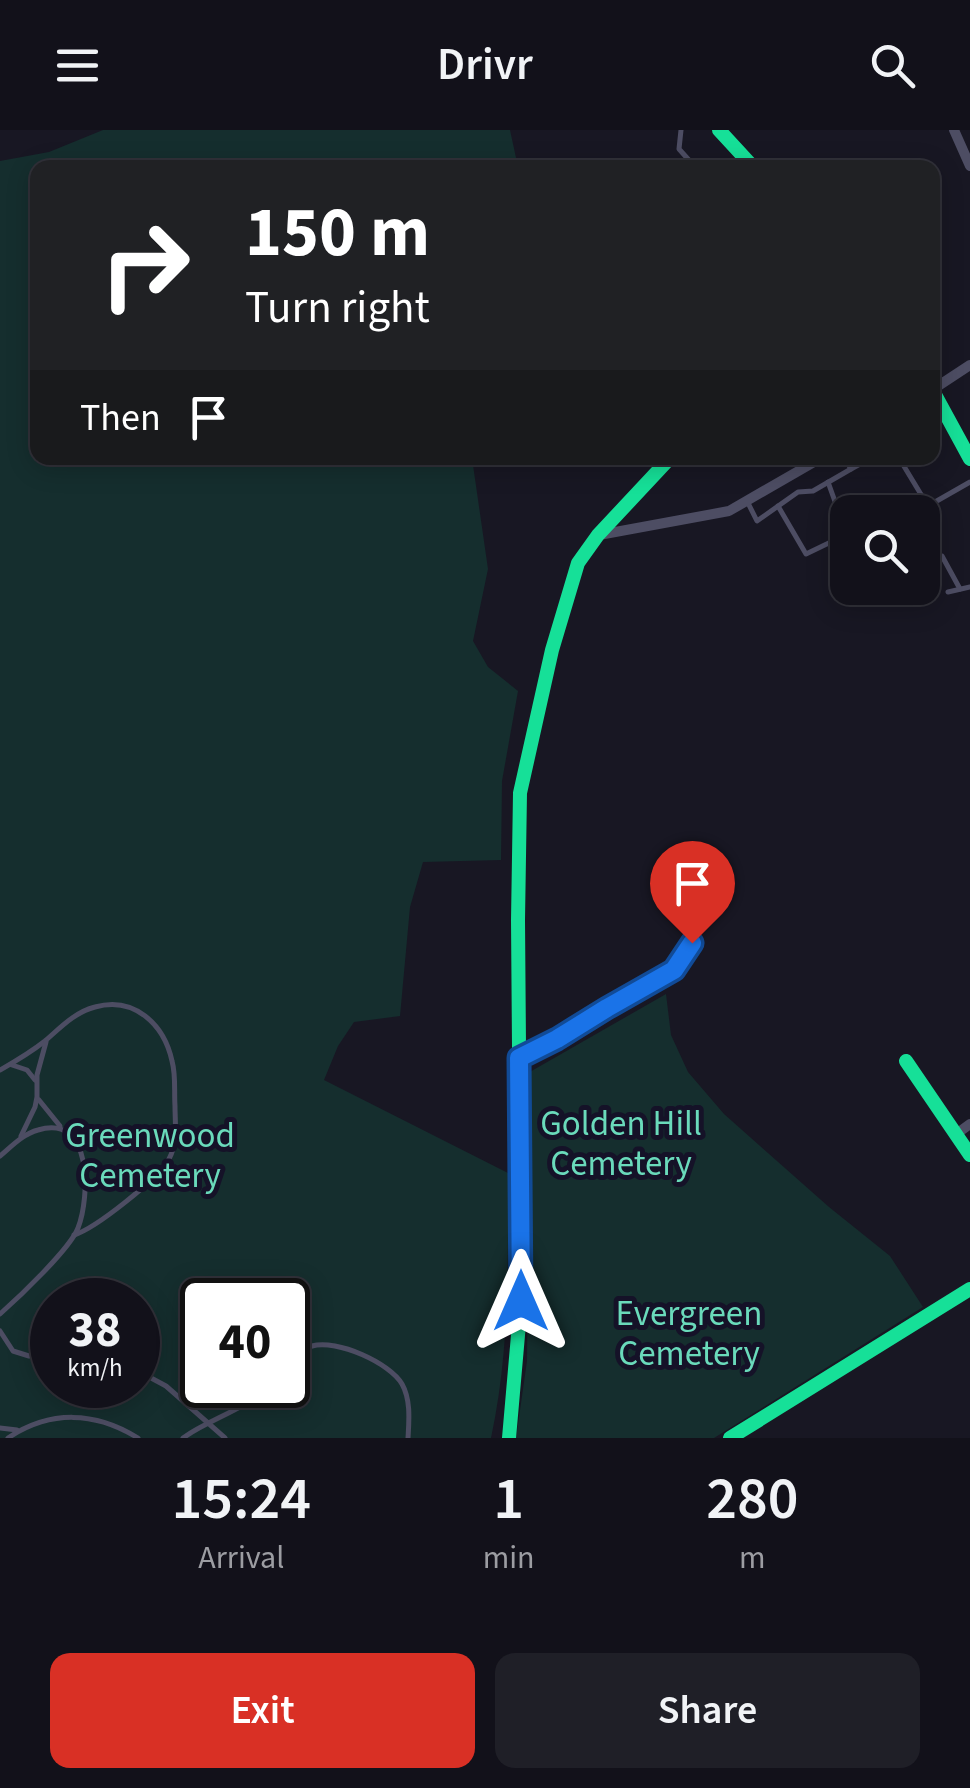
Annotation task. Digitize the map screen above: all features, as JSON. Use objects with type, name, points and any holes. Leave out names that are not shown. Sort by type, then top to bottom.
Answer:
[{"type":"main road","points":[[719,130],[747,160]]},
{"type":"main road","points":[[940,402],[970,459]]},
{"type":"main road","points":[[510,1438],[521,1301],[520,793],[552,650],[578,563],[598,535],[663,465]]},
{"type":"main road","points":[[906,1061],[970,1155]]},
{"type":"main road","points":[[730,1438],[970,1288]]},
{"type":"street","points":[[954,130],[970,166]]},
{"type":"street","points":[[940,384],[970,365]]},
{"type":"street","points":[[598,535],[729,511],[808,465]]},
{"type":"street","points":[[955,1135],[970,1124]]},
{"type":"lane","points":[[681,130],[679,149],[689,160]]},
{"type":"lane","points":[[849,465],[852,469]]},
{"type":"lane","points":[[747,501],[756,521],[798,492],[813,490],[859,465]]},
{"type":"lane","points":[[903,465],[928,506],[970,482]]},
{"type":"lane","points":[[778,506],[806,554],[835,540],[842,521],[828,482]]},
{"type":"lane","points":[[942,556],[960,589]]},
{"type":"lane","points":[[948,592],[970,588]]},
{"type":"lane","points":[[519,1058],[674,970],[692,943]]},
{"type":"lane","points":[[0,1070],[92,1007],[127,1005],[144,1013],[163,1034],[174,1064],[175,1142],[169,1159],[102,1220],[74,1235]]},
{"type":"lane","points":[[18,1141],[37,1097],[37,1074],[46,1039]]},
{"type":"lane","points":[[9,1065],[26,1070],[37,1086]]},
{"type":"lane","points":[[0,1315],[74,1235],[83,1211],[86,1178],[82,1152],[37,1097]]},
{"type":"lane","points":[[0,1156],[35,1130],[64,1130]]},
{"type":"lane","points":[[0,1331],[5,1348],[30,1355]]},
{"type":"lane","points":[[310,1348],[320,1344],[344,1348],[394,1374],[404,1388],[408,1438]]},
{"type":"lane","points":[[160,1383],[225,1438]]},
{"type":"lane","points":[[183,1438],[241,1408]]},
{"type":"lane","points":[[8,1438],[46,1419],[72,1416],[100,1420],[138,1438]]},
{"type":"lane","points":[[0,1428],[20,1430]]},
{"type":"green space","name":"Greenwood Cemetery","points":[[103,130],[510,130],[516,160],[30,160],[30,465],[473,465],[488,569],[473,641],[488,667],[518,691],[502,781],[501,860],[423,862],[410,907],[400,1016],[354,1022],[338,1046],[324,1080],[508,1173],[505,1339],[491,1438],[0,1438],[0,161],[49,152]]},
{"type":"green space","name":"Evergreen Cemetery","points":[[666,994],[671,1035],[688,1072],[724,1114],[890,1256],[923,1307],[714,1438],[516,1438],[527,1361],[528,1073]]},
{"type":"traffic: fast","points":[[719,130],[747,160]]},
{"type":"traffic: fast","points":[[940,404],[970,459]]},
{"type":"traffic: fast","points":[[509,1438],[521,1301],[520,793],[552,650],[578,563],[598,535],[663,465]]},
{"type":"traffic: fast","points":[[906,1061],[970,1155]]},
{"type":"traffic: fast","points":[[730,1438],[970,1289]]},
{"type":"route","points":[[521,1301],[519,1058],[674,970],[692,943]]},
{"type":"park label","name":"Golden Hill Cemetery","points":[[621,1143]]}]
